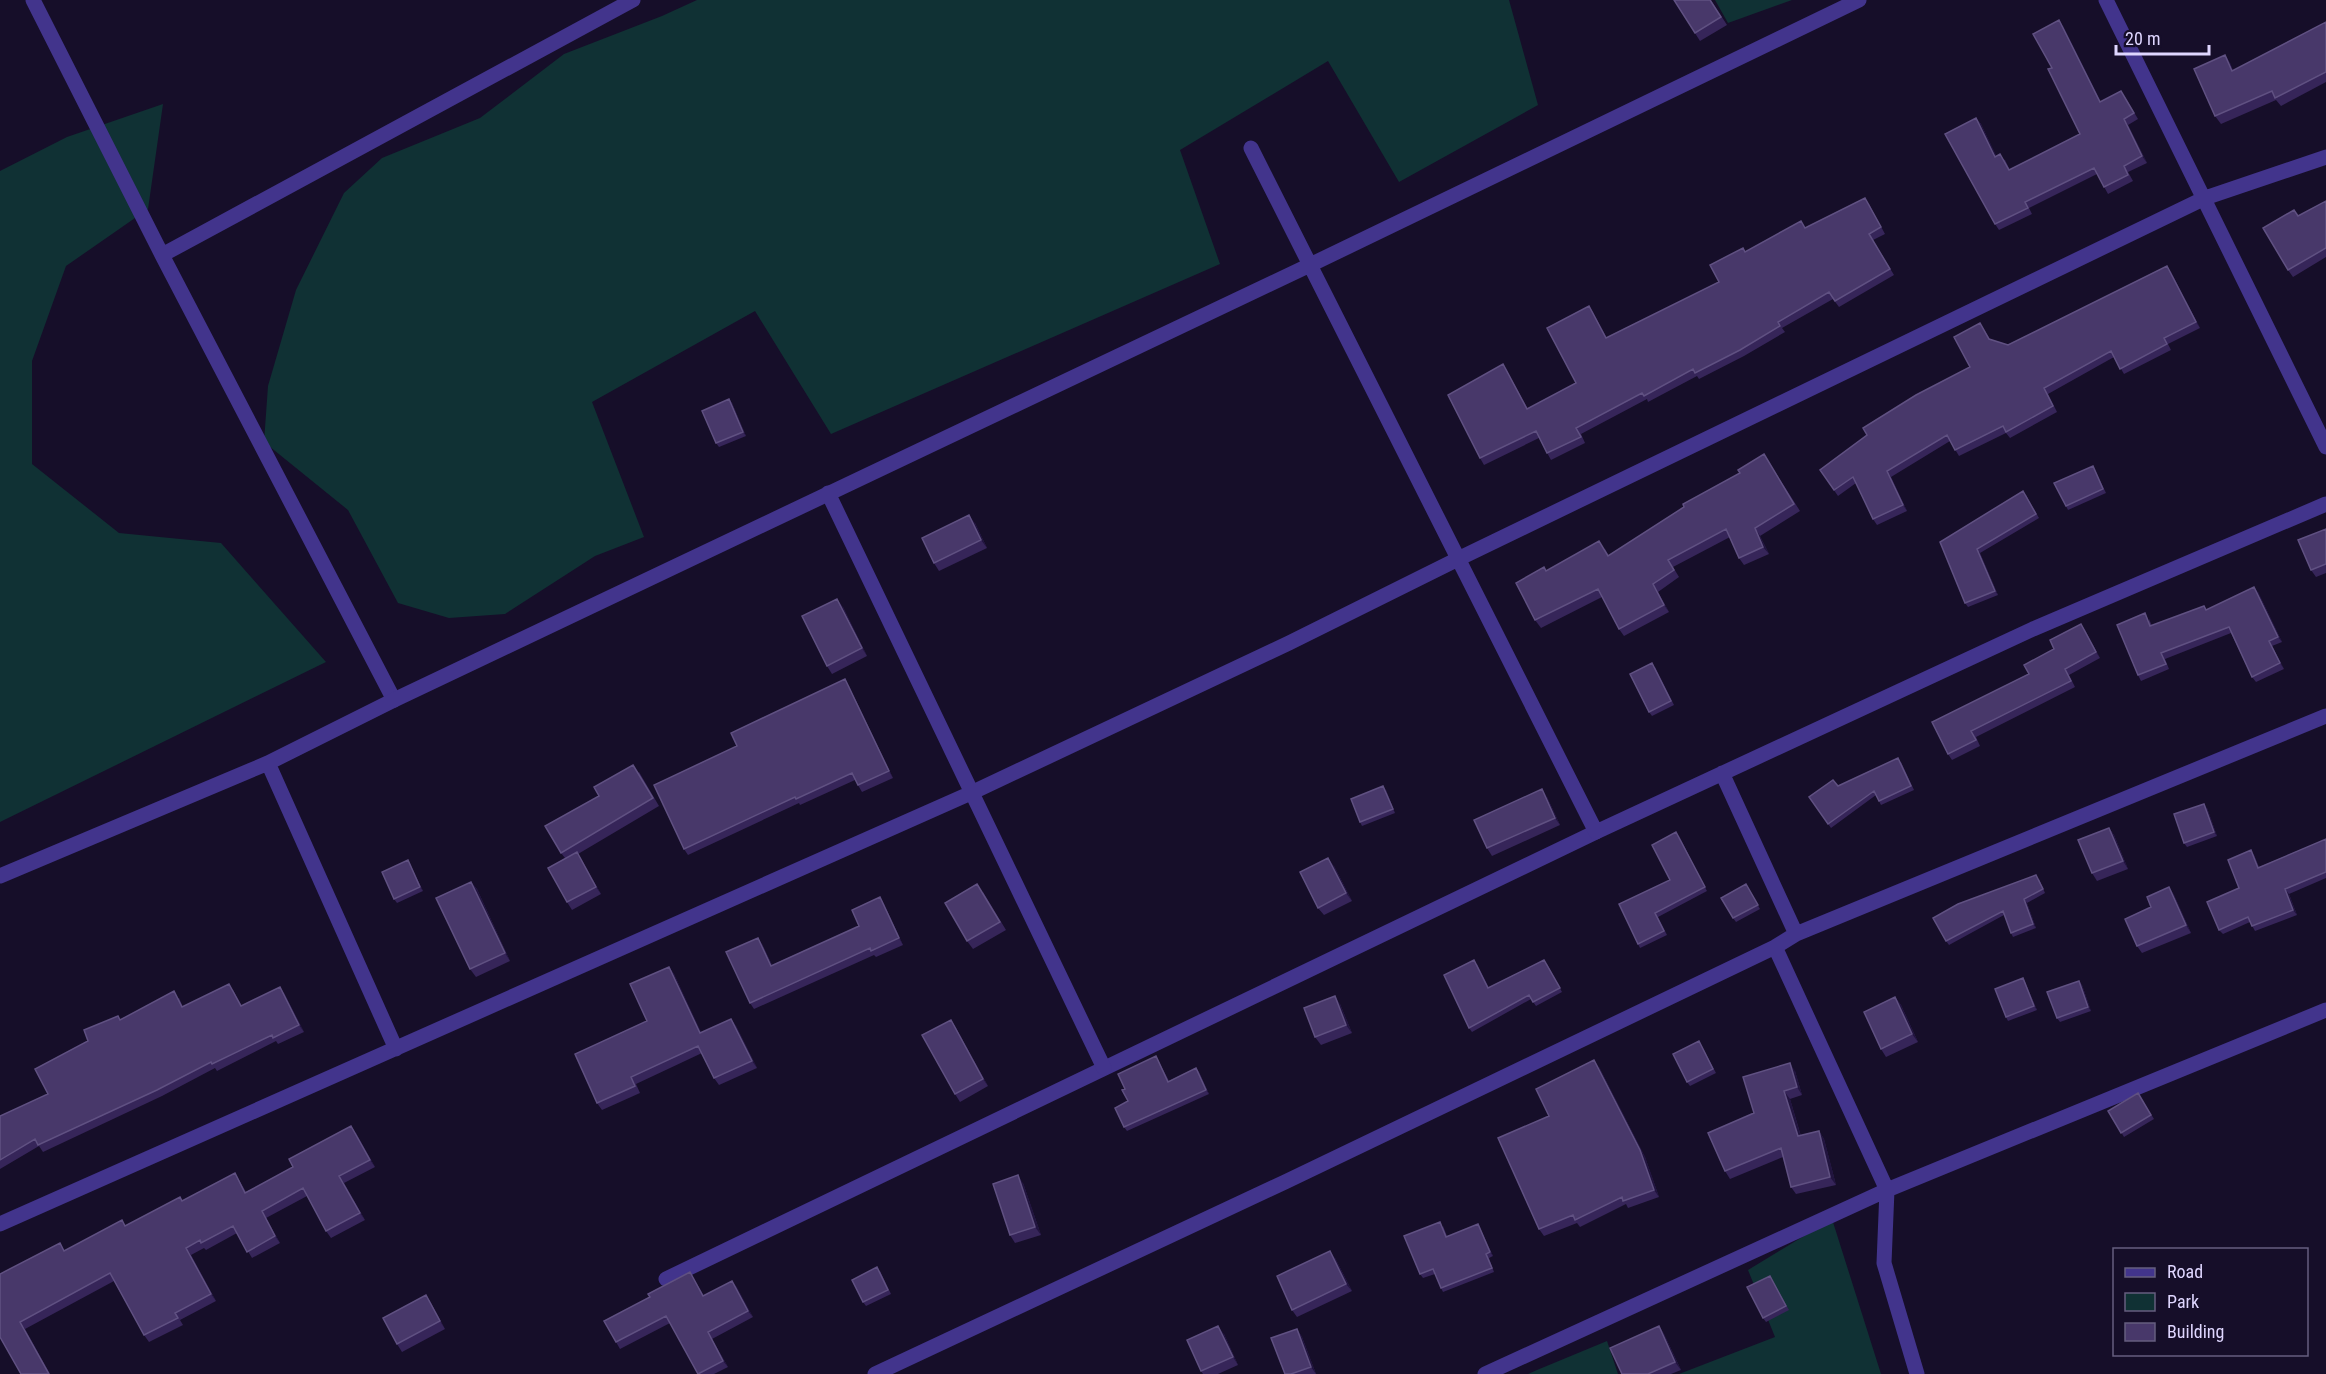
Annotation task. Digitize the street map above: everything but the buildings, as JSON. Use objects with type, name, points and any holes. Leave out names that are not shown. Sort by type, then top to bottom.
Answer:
[{"type":"street","points":[[33,0],[162,255],[394,700]]},
{"type":"street","points":[[162,255],[633,0]]},
{"type":"street","points":[[0,876],[268,763],[394,700],[1310,265],[1858,0]]},
{"type":"street","points":[[2106,0],[2326,447]]},
{"type":"street","points":[[1251,148],[1596,832]]},
{"type":"street","points":[[0,1224],[971,793],[1289,644],[1458,559],[2205,198],[2326,157]]},
{"type":"street","points":[[828,493],[1104,1068]]},
{"type":"street","points":[[666,1278],[1722,773],[2033,629],[2326,504]]},
{"type":"street","points":[[875,1374],[1285,1182],[1775,947],[1796,934],[2326,716]]},
{"type":"street","points":[[268,763],[396,1049]]},
{"type":"street","points":[[1722,773],[1796,934]]},
{"type":"street","points":[[1775,947],[1887,1190],[1884,1263],[1917,1374]]},
{"type":"street","points":[[1485,1374],[1887,1190],[2326,1010]]},
{"type":"green space","points":[[697,0],[1509,0],[1538,105],[1399,182],[1328,61],[1180,150],[1220,264],[831,434],[755,311],[592,402],[644,537],[595,556],[505,614],[449,618],[398,603],[348,510],[264,442],[268,386],[296,290],[344,193],[382,158],[480,118],[564,54]]},
{"type":"green space","points":[[1715,0],[1792,0],[1728,23]]},
{"type":"green space","points":[[163,104],[148,209],[66,266],[32,361],[32,464],[119,533],[221,543],[326,662],[0,822],[0,171],[67,137]]},
{"type":"green space","points":[[1832,1219],[1881,1374],[1679,1374],[1775,1337],[1748,1270]]},
{"type":"green space","points":[[1607,1341],[1618,1374],[1528,1374],[1537,1370]]}]
